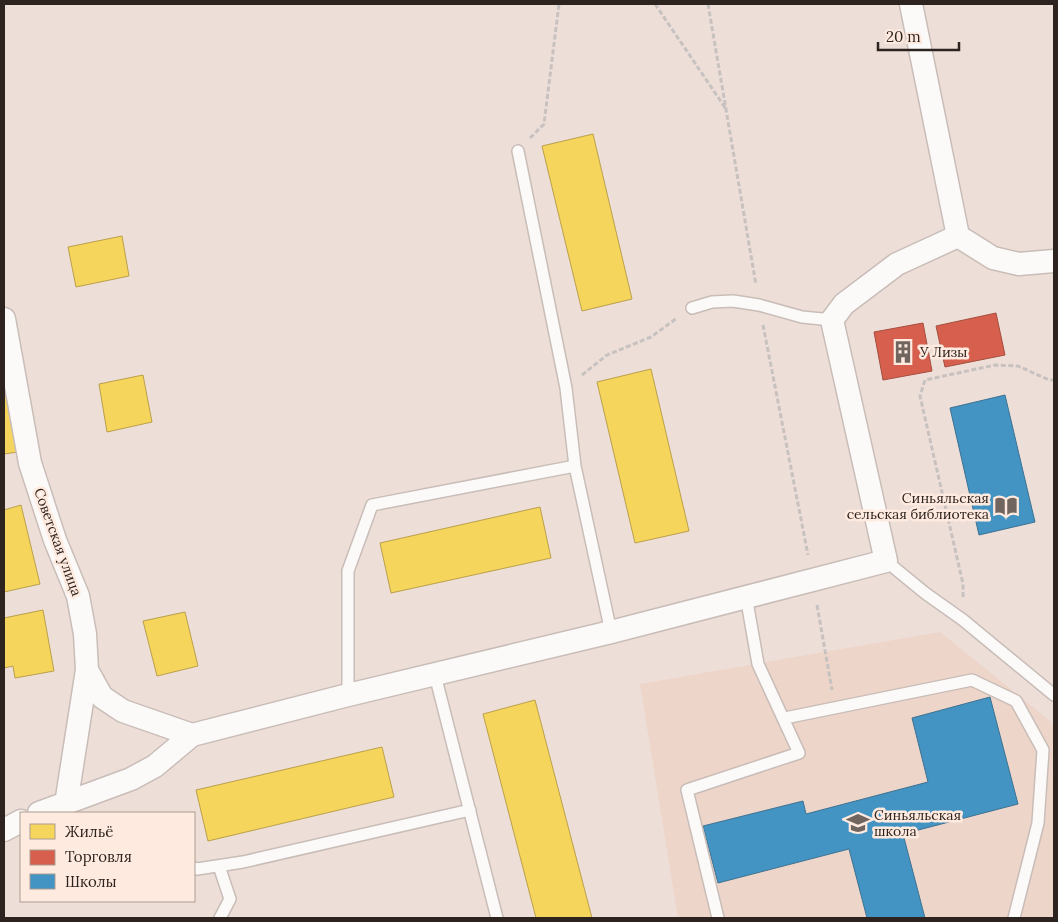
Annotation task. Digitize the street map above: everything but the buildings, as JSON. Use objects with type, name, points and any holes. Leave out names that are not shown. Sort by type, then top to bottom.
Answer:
[{"type":"street","points":[[911,4],[958,236],[993,258],[1019,264],[1054,261]]},
{"type":"street","points":[[48,812],[73,809],[131,779],[155,766],[192,735],[886,562],[832,320],[844,304],[897,264],[958,236]]},
{"type":"street","name":"Советская улица","points":[[4,318],[30,463],[55,540],[78,596],[85,634],[87,670],[102,696],[123,711],[192,735]]},
{"type":"street","points":[[73,809],[87,670]]},
{"type":"street","points":[[4,830],[20,822]]},
{"type":"lane","points":[[518,151],[566,388],[575,466],[611,632]]},
{"type":"lane","points":[[692,308],[719,301],[733,301],[760,305],[802,317],[832,320]]},
{"type":"lane","points":[[348,695],[348,571],[372,505],[575,466]]},
{"type":"lane","points":[[886,562],[925,594],[963,620],[1054,696]]},
{"type":"lane","points":[[718,918],[687,790],[799,753],[785,718],[758,664],[746,596]]},
{"type":"lane","points":[[435,675],[497,918]]},
{"type":"lane","points":[[785,718],[972,680],[1016,701],[1043,750],[1038,824],[1014,918]]},
{"type":"lane","points":[[195,868],[243,862],[470,810]]},
{"type":"lane","points":[[219,866],[230,899],[220,918]]},
{"type":"path","points":[[518,151],[544,124],[559,4]]},
{"type":"path","points":[[655,4],[727,110]]},
{"type":"path","points":[[708,4],[760,305],[836,708]]},
{"type":"path","points":[[566,388],[607,355],[651,337],[692,308]]},
{"type":"path","points":[[963,620],[964,584],[920,396],[925,380],[995,365],[1018,366],[1049,380],[1054,380]]},
{"type":"shaded area","name":"Синьяльская школа","points":[[940,632],[1050,721],[1054,727],[1054,918],[678,918],[640,684]]},
{"type":"place","name":"У Лизы","points":[[903,352]]},
{"type":"place","name":"Синьяльская сельская библиотека","points":[[1006,506]]},
{"type":"place","name":"Синьяльская школа","points":[[858,823]]}]
